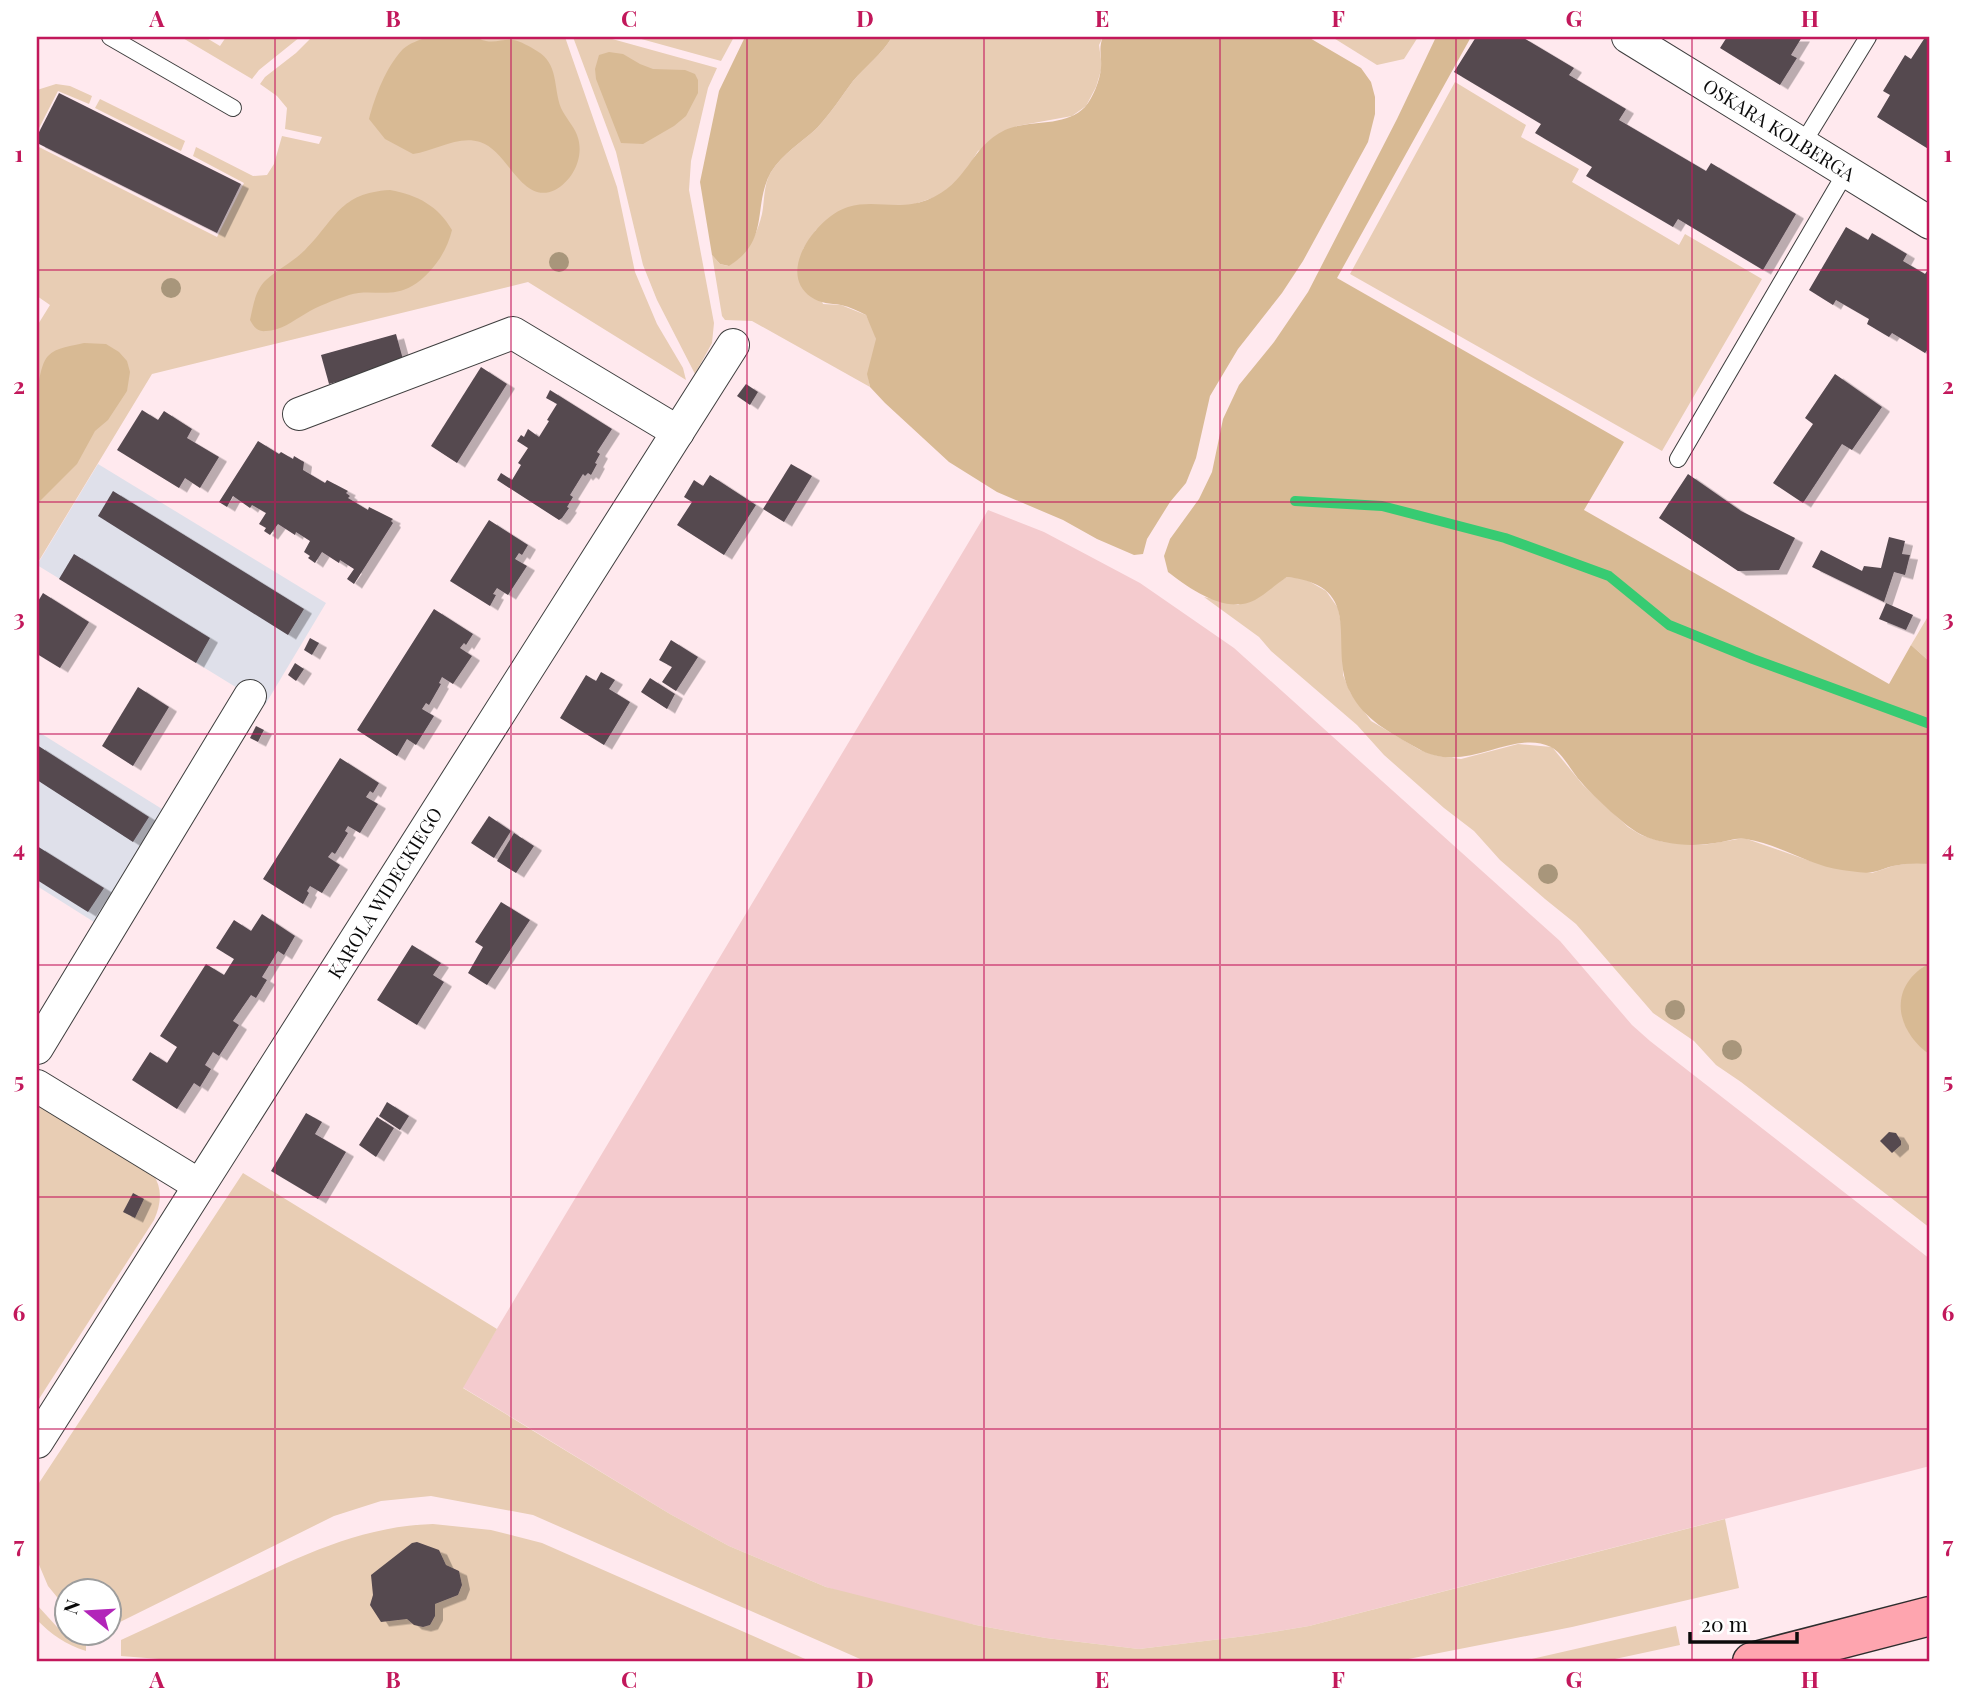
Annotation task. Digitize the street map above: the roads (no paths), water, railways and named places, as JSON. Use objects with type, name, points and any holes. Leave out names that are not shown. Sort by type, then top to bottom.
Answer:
[{"type":"main road","points":[[1752,1662],[1930,1616]]},
{"type":"street","name":"OSKARA KOLBERGA","points":[[1628,37],[1659,45],[1846,172],[1930,223]]},
{"type":"street","points":[[299,414],[513,333],[678,432]]},
{"type":"street","name":"KAROLA WIDECKIEGO","points":[[37,1441],[733,345]]},
{"type":"street","points":[[37,1048],[250,696]]},
{"type":"street","points":[[37,1086],[199,1185]]},
{"type":"lane","points":[[110,37],[233,108]]},
{"type":"lane","points":[[1803,143],[1868,37]]},
{"type":"lane","points":[[1678,459],[1846,172]]},
{"type":"waterway","points":[[1295,501],[1382,506],[1505,538],[1609,576],[1669,625],[1930,724]]}]
